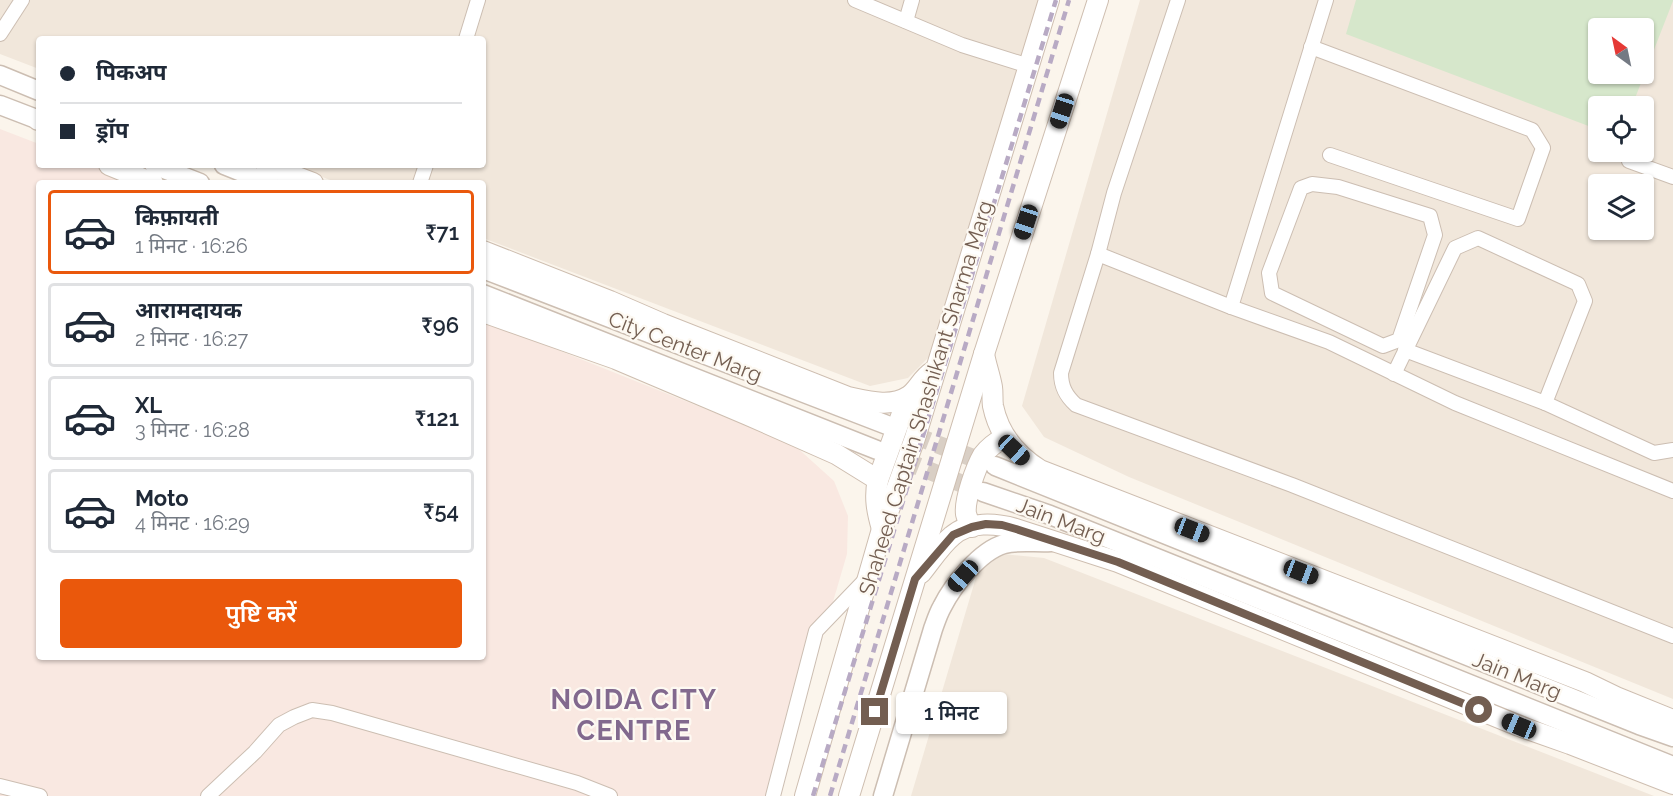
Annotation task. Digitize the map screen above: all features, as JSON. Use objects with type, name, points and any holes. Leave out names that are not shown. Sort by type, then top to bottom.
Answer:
[{"type":"main road","name":"Shaheed Captain Shashikant Sharma Marg","points":[[804,796],[882,529],[915,438],[1049,0]]},
{"type":"main road","name":"Shaheed Captain Shashikant Sharma Marg","points":[[849,796],[984,354],[1098,0]]},
{"type":"main road","points":[[116,168],[146,180]]},
{"type":"main road","points":[[274,168],[305,180]]},
{"type":"main road","points":[[486,252],[848,397],[877,403],[893,402],[908,397]]},
{"type":"main road","points":[[486,313],[616,359],[836,454],[878,480]]},
{"type":"main road","points":[[984,354],[997,422],[1014,450],[1040,470],[1585,682],[1616,698],[1673,720]]},
{"type":"main road","points":[[882,529],[876,508],[878,480],[908,397],[928,374],[936,369]]},
{"type":"main road","points":[[972,527],[966,513],[967,502],[982,457],[992,445],[1005,437]]},
{"type":"main road","points":[[915,579],[953,535],[986,524],[1002,525],[1118,562],[1519,726],[1673,784]]},
{"type":"street","points":[[0,34],[22,0]]},
{"type":"street","points":[[467,36],[478,0]]},
{"type":"street","points":[[855,0],[962,45],[1029,66]]},
{"type":"street","points":[[906,21],[912,0]]},
{"type":"street","points":[[1178,0],[1114,193],[1061,374],[1064,392],[1076,405],[1292,485],[1673,636]]},
{"type":"street","points":[[1231,307],[1326,0]]},
{"type":"street","points":[[1311,47],[1532,130],[1543,148],[1518,219],[1344,174],[1301,188],[1269,273],[1272,293],[1383,346],[1400,339],[1436,235],[1430,216],[1344,174],[1330,155]]},
{"type":"street","points":[[0,75],[36,90]]},
{"type":"street","points":[[0,105],[36,119]]},
{"type":"street","points":[[1632,162],[1673,177]]},
{"type":"street","points":[[162,168],[192,180]]},
{"type":"street","points":[[232,168],[262,180]]},
{"type":"street","points":[[1394,374],[1455,248],[1478,238],[1578,284],[1585,301],[1545,404]]},
{"type":"street","points":[[1098,254],[1231,307],[1329,342],[1455,403],[1673,491]]},
{"type":"street","name":"City Center Marg","points":[[486,270],[887,425]]},
{"type":"street","name":"City Center Marg","points":[[486,295],[877,450]]},
{"type":"street","points":[[1405,350],[1545,404],[1654,453],[1673,450]]},
{"type":"street","name":"Jain Marg","points":[[994,466],[1673,737]]},
{"type":"street","name":"Jain Marg","points":[[983,492],[1061,519],[1673,766]]},
{"type":"street","points":[[883,796],[933,629],[954,587],[973,566],[1002,545],[1017,542],[1056,542]]},
{"type":"street","points":[[773,796],[816,631],[870,574]]},
{"type":"street","points":[[208,796],[255,752],[279,725],[312,710],[332,713],[554,777],[610,796]]},
{"type":"street","points":[[0,786],[40,796]]},
{"type":"shaded area","points":[[0,0],[1044,0],[934,352],[908,378],[870,386],[486,239],[486,180],[330,180],[299,168],[486,168],[486,36],[36,36],[36,68],[0,54]]},
{"type":"shaded area","points":[[1140,0],[1673,0],[1673,699],[1129,477],[1044,437],[1022,406]]},
{"type":"shaded area","points":[[0,129],[36,143],[36,168],[101,168],[132,180],[36,180],[36,660],[486,660],[486,321],[793,444],[834,481],[848,516],[847,554],[776,796],[0,796]]},
{"type":"shaded area","points":[[1002,554],[1044,558],[1654,796],[911,796],[977,574]]},
{"type":"green space","points":[[1356,0],[1673,0],[1654,49],[1654,18],[1588,18],[1588,84],[1641,84],[1636,96],[1588,96],[1588,126],[1346,34]]},
{"type":"tunnel","points":[[887,425],[994,466]]},
{"type":"tunnel","points":[[877,450],[983,492]]},
{"type":"railway","points":[[813,796],[1056,0]]},
{"type":"railway","points":[[830,796],[1069,0]]},
{"type":"district","name":"NOIDA CITY CENTRE","points":[[634,716]]},
{"type":"route","points":[[875,712],[915,579],[953,535],[986,524],[1016,529],[1118,562],[1479,710]]}]
